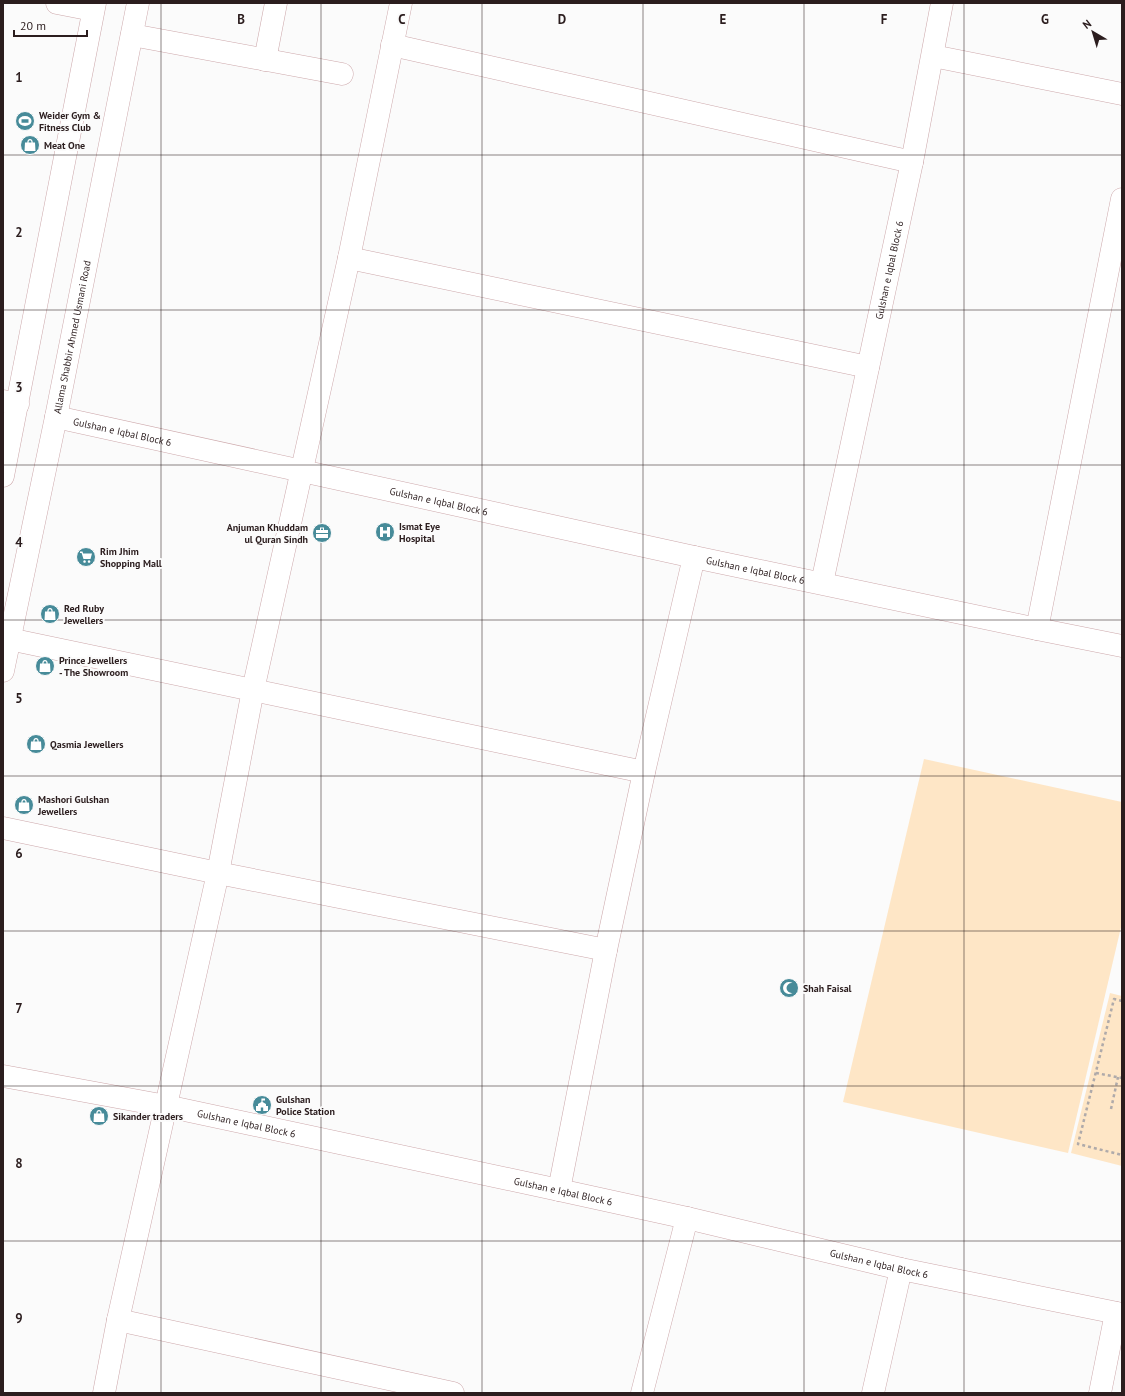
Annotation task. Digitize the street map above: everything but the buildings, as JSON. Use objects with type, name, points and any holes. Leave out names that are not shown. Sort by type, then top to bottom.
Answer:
[{"type":"street","points":[[3,476],[10,403],[94,6],[58,3]]},
{"type":"street","name":"Allama Shabbir Ahmed Usmani Road","points":[[3,672],[56,417],[138,3]]},
{"type":"street","points":[[265,60],[276,3]]},
{"type":"street","points":[[104,1393],[118,1320],[218,873],[253,690],[349,258],[401,3]]},
{"type":"street","name":"Gulshan e Iqbal Block 6","points":[[822,583],[912,162],[942,3]]},
{"type":"street","points":[[132,36],[342,74]]},
{"type":"street","points":[[392,44],[912,162]]},
{"type":"street","points":[[932,56],[1122,94]]},
{"type":"street","points":[[1037,629],[1122,198]]},
{"type":"street","points":[[349,258],[868,367]]},
{"type":"street","name":"Gulshan e Iqbal Block 6","points":[[56,417],[694,557],[1122,646]]},
{"type":"street","points":[[559,1190],[606,950],[644,772],[694,557]]},
{"type":"street","points":[[9,638],[644,772]]},
{"type":"street","points":[[3,828],[218,873],[606,950]]},
{"type":"street","name":"Gulshan e Iqbal Block 6","points":[[3,1076],[166,1106],[687,1218],[901,1269],[1119,1314]]},
{"type":"street","points":[[642,1393],[687,1218]]},
{"type":"street","points":[[873,1393],[901,1269]]},
{"type":"street","points":[[1100,1393],[1119,1314]]},
{"type":"street","points":[[118,1320],[453,1393]]},
{"type":"path","points":[[1122,1001],[1114,999],[1078,1144],[1122,1155]]},
{"type":"path","points":[[1096,1073],[1122,1078]]},
{"type":"path","points":[[1111,1109],[1118,1077]]},
{"type":"shaded area","points":[[924,759],[1122,802],[1122,923],[1068,1153],[843,1102]]},
{"type":"shaded area","points":[[1110,993],[1122,996],[1122,1166],[1071,1153]]},
{"type":"place","name":"Weider Gym & Fitness Club","points":[[25,121]]},
{"type":"place","name":"Meat One","points":[[30,145]]},
{"type":"place","name":"Ismat Eye Hospital","points":[[385,532]]},
{"type":"place","name":"Anjuman Khuddam ul Quran Sindh","points":[[322,533]]},
{"type":"place","name":"Rim Jhim Shopping Mall","points":[[86,557]]},
{"type":"place","name":"Red Ruby Jewellers","points":[[50,614]]},
{"type":"place","name":"Prince Jewellers - The Showroom","points":[[45,666]]},
{"type":"place","name":"Qasmia Jewellers","points":[[36,744]]},
{"type":"place","name":"Mashori Gulshan Jewellers","points":[[24,805]]},
{"type":"place","name":"Shah Faisal","points":[[789,988]]},
{"type":"place","name":"Gulshan Police Station","points":[[262,1105]]},
{"type":"place","name":"Sikander traders","points":[[99,1116]]}]
